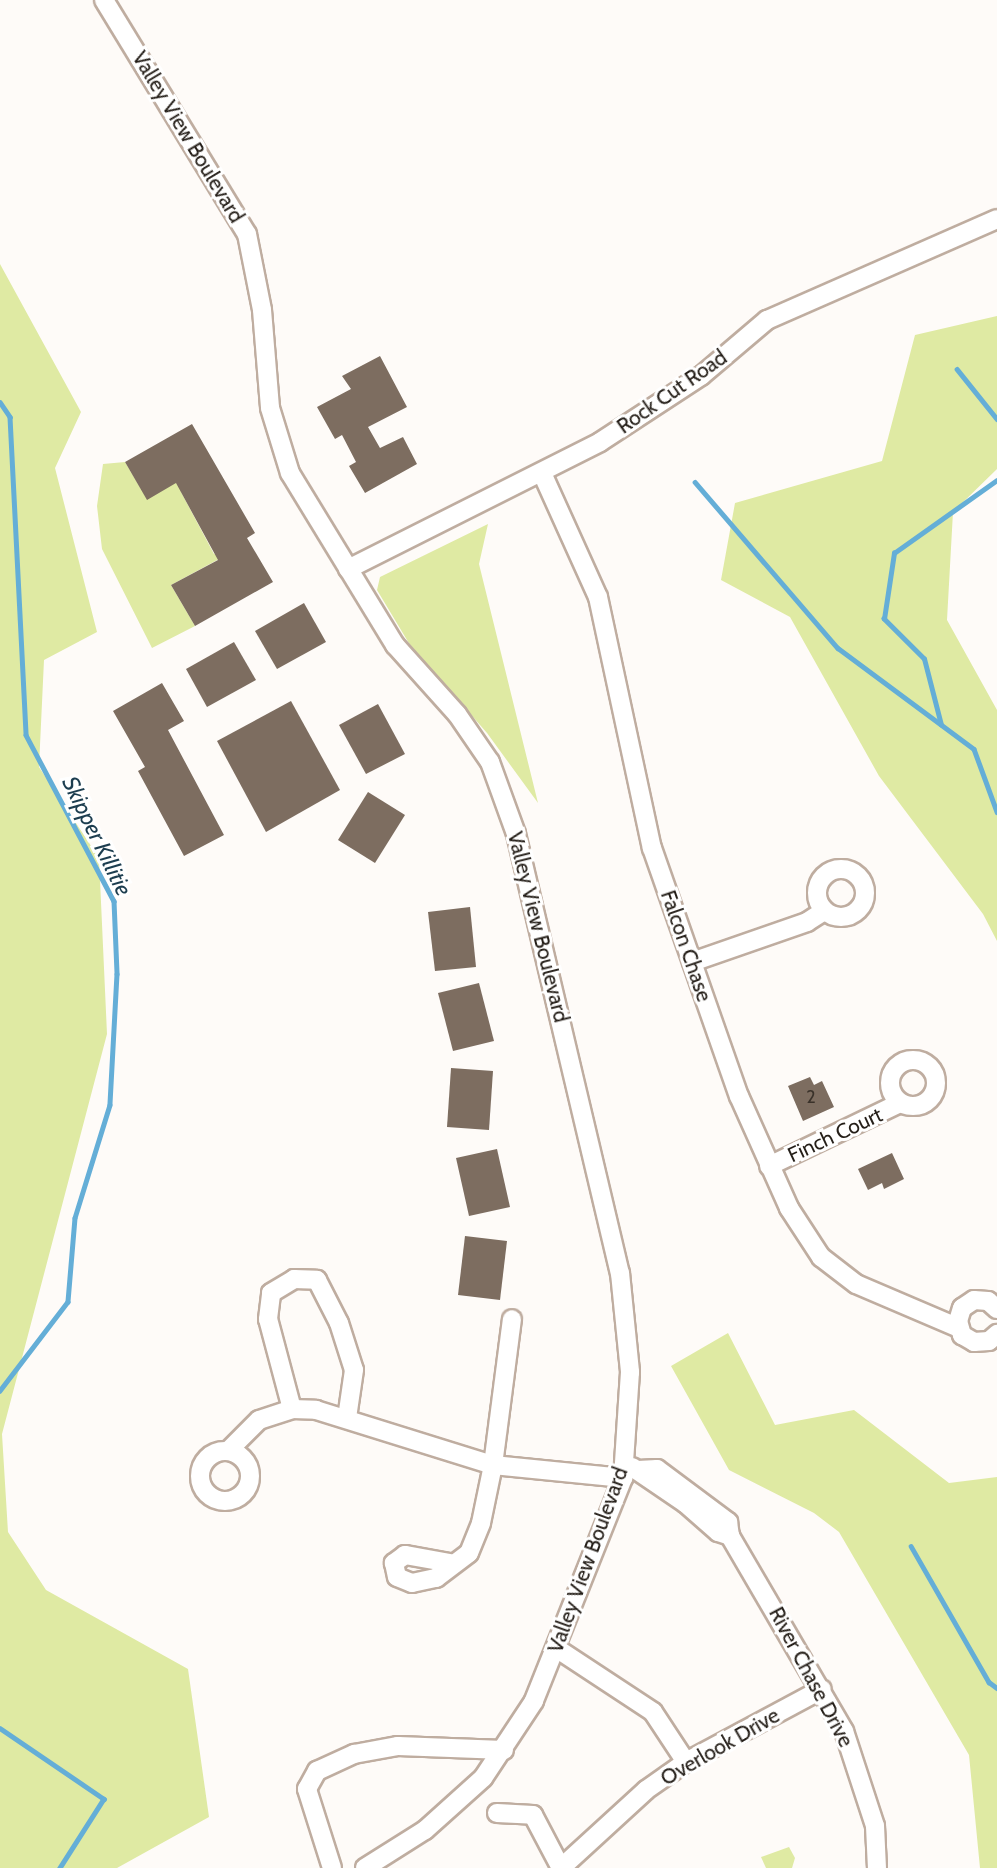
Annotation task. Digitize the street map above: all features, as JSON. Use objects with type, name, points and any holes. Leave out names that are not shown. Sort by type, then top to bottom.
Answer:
[{"type":"street","name":"Valley View Boulevard","points":[[104,0],[247,234],[262,310],[275,437],[290,473],[395,645],[457,714],[490,762],[516,834],[620,1273],[629,1372],[629,1470],[534,1700],[504,1750],[483,1778],[425,1830],[365,1868]]},
{"type":"street","name":"Rock Cut Road","points":[[348,569],[600,442],[701,376],[767,320],[997,219]]},
{"type":"street","name":"Falcon Chase","points":[[541,473],[598,597],[652,848],[769,1166],[803,1235],[821,1257],[856,1284],[959,1328],[974,1342],[989,1341],[997,1334]]},
{"type":"street","points":[[692,962],[807,922],[824,911]]},
{"type":"street","name":"Finch Court","points":[[769,1166],[900,1103]]},
{"type":"street","points":[[292,1409],[268,1319],[271,1293],[295,1279],[317,1280],[339,1323],[354,1370],[347,1418]]},
{"type":"street","points":[[959,1328],[959,1314],[968,1303],[981,1300],[997,1309]]},
{"type":"street","points":[[450,1563],[468,1553],[473,1543],[493,1465],[512,1319]]},
{"type":"street","points":[[228,1451],[259,1420],[292,1409],[347,1418],[493,1465],[629,1470]]},
{"type":"street","name":"River Chase Drive","points":[[629,1470],[718,1532],[730,1536],[822,1689],[844,1731],[871,1814],[877,1868]]},
{"type":"street","points":[[556,1648],[653,1712],[686,1762]]},
{"type":"street","name":"Overlook Drive","points":[[561,1868],[646,1790],[686,1762],[822,1689]]},
{"type":"street","points":[[331,1868],[307,1789],[317,1771],[354,1754],[398,1746],[504,1750]]},
{"type":"street","points":[[497,1813],[533,1815],[561,1868]]},
{"type":"green space","points":[[0,264],[81,412],[55,468],[97,632],[44,660],[39,767],[99,858],[107,1034],[2,1434],[8,1532],[46,1590],[188,1669],[209,1817],[117,1868],[0,1868]]},
{"type":"green space","points":[[997,316],[997,469],[953,512],[947,620],[997,710],[997,941],[983,914],[879,776],[790,617],[721,580],[735,503],[882,461],[915,335]]},
{"type":"green space","points":[[125,462],[147,499],[187,476],[181,492],[214,554],[232,552],[171,585],[195,626],[152,648],[102,549],[97,506],[103,464]]},
{"type":"green space","points":[[488,524],[479,564],[538,803],[487,733],[410,645],[377,590],[380,577]]},
{"type":"green space","points":[[728,1333],[775,1425],[854,1410],[949,1483],[997,1477],[997,1868],[980,1868],[969,1755],[839,1532],[814,1513],[729,1470],[671,1366]]},
{"type":"green space","points":[[789,1847],[795,1858],[792,1868],[766,1868],[761,1857]]},
{"type":"building","points":[[380,356],[407,407],[368,427],[380,448],[403,437],[417,464],[365,493],[349,466],[356,462],[342,435],[335,439],[317,407],[351,389],[342,376]]},
{"type":"building","points":[[192,424],[255,533],[247,538],[273,582],[195,626],[171,585],[218,560],[176,483],[147,500],[125,462]]},
{"type":"building","points":[[304,603],[326,642],[277,669],[255,631]]},
{"type":"building","points":[[234,642],[256,680],[207,707],[186,669]]},
{"type":"building","points":[[162,683],[184,721],[168,730],[224,835],[184,856],[138,771],[145,767],[113,711]]},
{"type":"building","points":[[291,701],[340,790],[266,832],[217,741]]},
{"type":"building","points":[[378,704],[405,754],[366,774],[339,725]]},
{"type":"building","points":[[368,792],[405,815],[375,863],[338,840]]},
{"type":"building","points":[[470,907],[476,967],[435,971],[428,912]]},
{"type":"building","points":[[479,983],[494,1041],[453,1051],[438,993]]},
{"type":"building","points":[[451,1068],[493,1071],[489,1130],[447,1127]]},
{"type":"building","points":[[810,1077],[814,1085],[822,1081],[834,1107],[803,1121],[788,1086]]},
{"type":"building","points":[[497,1149],[510,1207],[469,1216],[456,1158]]},
{"type":"building","points":[[892,1153],[904,1179],[884,1189],[882,1183],[868,1190],[858,1169]]},
{"type":"building","points":[[465,1236],[507,1241],[500,1300],[458,1295]]},
{"type":"waterway","points":[[957,369],[997,419]]},
{"type":"waterway","name":"Skipper Killitie","points":[[0,402],[10,417],[26,735],[114,901],[117,974],[110,1105],[75,1218],[68,1302],[0,1391]]},
{"type":"waterway","points":[[941,725],[924,659],[884,619],[894,553],[997,480]]},
{"type":"waterway","points":[[695,482],[838,648],[974,749],[997,812]]},
{"type":"waterway","points":[[911,1546],[989,1682],[997,1688]]},
{"type":"waterway","name":"Skipper Killitie","points":[[0,1728],[104,1799],[60,1868]]}]
